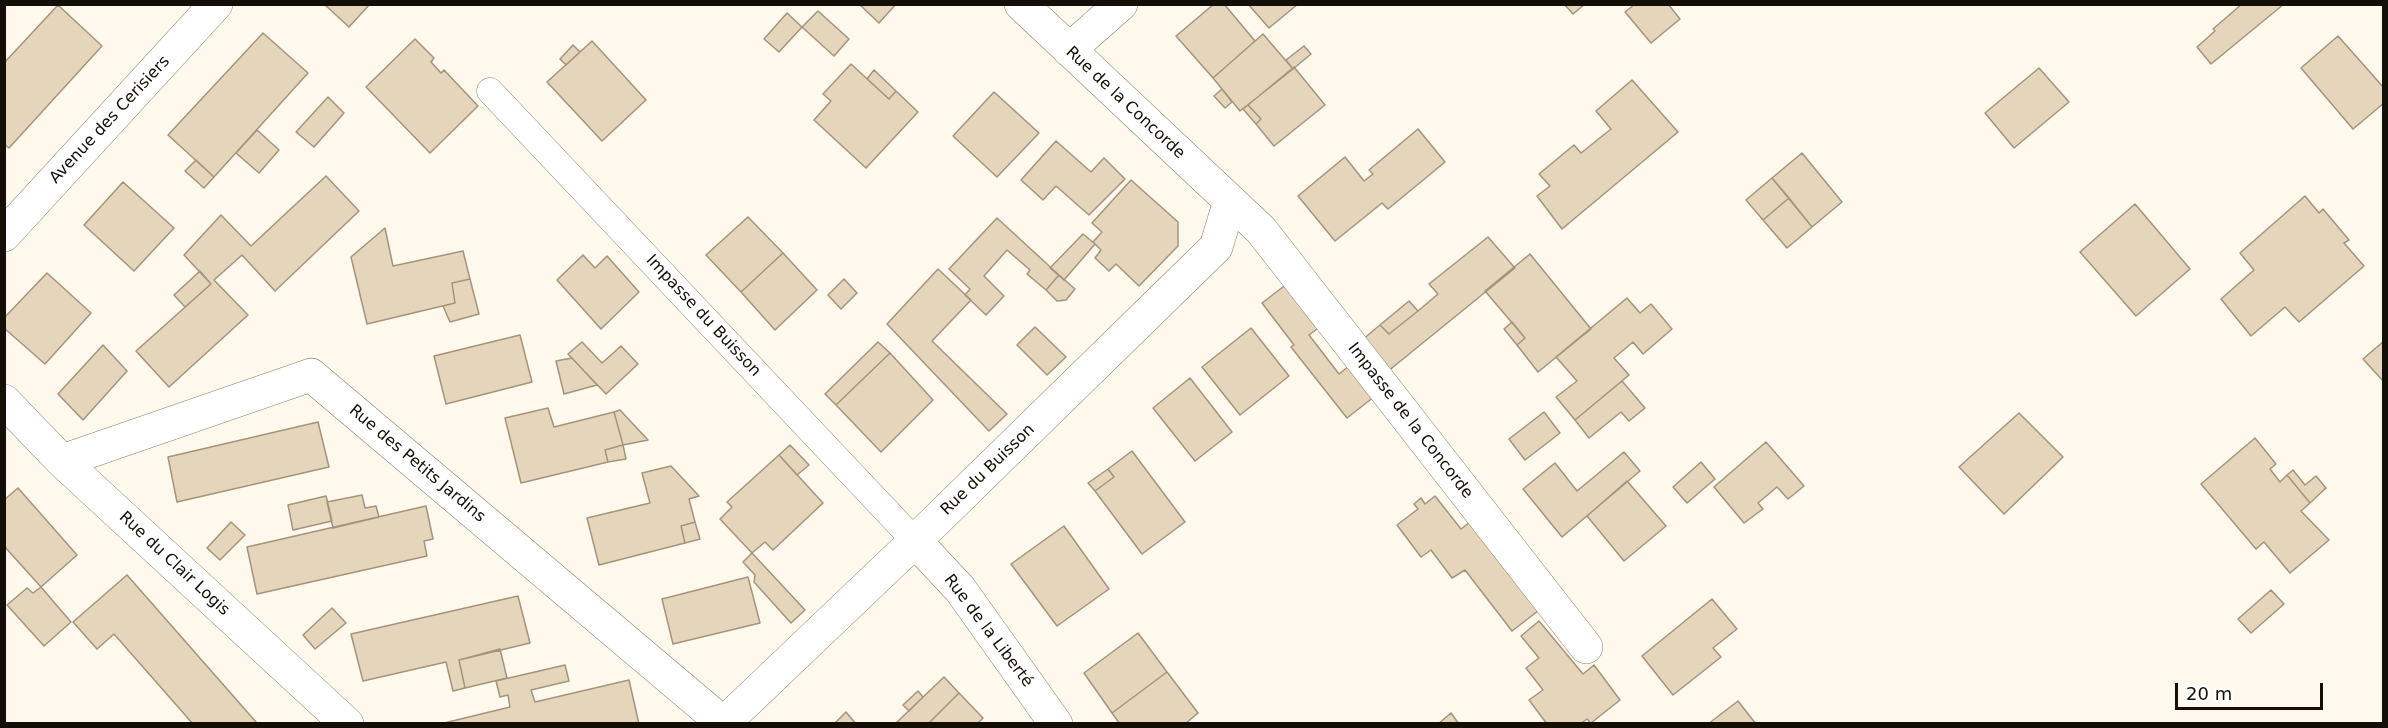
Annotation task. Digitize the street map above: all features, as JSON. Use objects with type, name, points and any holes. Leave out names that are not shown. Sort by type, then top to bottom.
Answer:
[{"type":"street","name":"Avenue des Cerisiers","points":[[4,235],[216,4]]},
{"type":"street","name":"Rue de la Concorde","points":[[1020,4],[1230,201]]},
{"type":"street","points":[[1069,50],[1121,4]]},
{"type":"street","name":"Rue du Buisson","points":[[723,723],[915,541],[1216,248],[1230,201]]},
{"type":"street","name":"Impasse de la Concorde","points":[[1230,201],[1261,230],[1586,647]]},
{"type":"street","name":"Rue des Petits Jardins","points":[[62,461],[311,375],[723,723]]},
{"type":"street","name":"Rue du Clair Logis","points":[[4,401],[62,461],[347,723]]},
{"type":"street","name":"Rue de la Liberté","points":[[915,541],[960,590],[1056,723]]},
{"type":"lane","name":"Impasse du Buisson","points":[[490,91],[915,541]]},
{"type":"building","points":[[324,4],[370,4],[349,27]]},
{"type":"building","points":[[859,4],[896,4],[879,23]]},
{"type":"building","points":[[1214,4],[1224,4],[1255,41],[1213,78],[1176,36]]},
{"type":"building","points":[[1248,4],[1298,4],[1269,28]]},
{"type":"building","points":[[1564,4],[1585,4],[1573,14]]},
{"type":"building","points":[[1635,4],[1668,4],[1680,19],[1651,43],[1625,12]]},
{"type":"building","points":[[2242,4],[2284,4],[2211,64],[2197,47],[2215,31],[2213,29]]},
{"type":"building","points":[[58,5],[102,46],[9,148],[4,144],[4,63]]},
{"type":"building","points":[[818,11],[849,39],[834,56],[802,27]]},
{"type":"building","points":[[787,13],[802,27],[779,52],[764,39]]},
{"type":"building","points":[[263,33],[308,73],[214,177],[168,135]]},
{"type":"building","points":[[1263,34],[1293,69],[1240,111],[1213,78]]},
{"type":"building","points":[[2338,36],[2384,88],[2384,103],[2353,129],[2301,68]]},
{"type":"building","points":[[415,39],[434,58],[431,62],[441,73],[444,70],[478,106],[430,153],[366,87]]},
{"type":"building","points":[[592,41],[646,100],[602,141],[547,82]]},
{"type":"building","points":[[573,45],[580,52],[566,65],[560,59]]},
{"type":"building","points":[[1304,46],[1311,54],[1293,69],[1286,60]]},
{"type":"building","points":[[851,64],[889,99],[896,91],[918,112],[866,168],[814,120],[831,101],[823,94]]},
{"type":"building","points":[[1294,67],[1325,105],[1274,146],[1256,124],[1261,119],[1248,105]]},
{"type":"building","points":[[2039,68],[2069,102],[2014,148],[1985,113]]},
{"type":"building","points":[[874,70],[896,91],[889,99],[867,79]]},
{"type":"building","points":[[1632,80],[1678,132],[1562,229],[1537,196],[1550,186],[1539,174],[1574,145],[1581,153],[1611,129],[1596,111]]},
{"type":"building","points":[[1222,89],[1232,102],[1225,108],[1214,96]]},
{"type":"building","points":[[994,92],[1039,133],[997,177],[953,136]]},
{"type":"building","points":[[328,97],[344,113],[314,147],[296,132]]},
{"type":"building","points":[[1248,105],[1261,119],[1256,124],[1243,109]]},
{"type":"building","points":[[1418,129],[1445,162],[1388,209],[1382,203],[1335,241],[1298,196],[1345,157],[1364,181],[1373,174],[1369,170]]},
{"type":"building","points":[[257,130],[279,150],[259,173],[236,153]]},
{"type":"building","points":[[1056,141],[1091,172],[1104,158],[1125,179],[1089,215],[1056,186],[1043,200],[1021,180]]},
{"type":"building","points":[[1802,153],[1842,202],[1812,227],[1772,178]]},
{"type":"building","points":[[196,160],[214,177],[204,188],[185,171]]},
{"type":"building","points":[[326,176],[359,211],[275,291],[242,255],[214,280],[248,315],[169,387],[136,351],[211,284],[184,255],[221,215],[251,246]]},
{"type":"building","points":[[1772,178],[1789,198],[1763,220],[1746,200]]},
{"type":"building","points":[[1131,180],[1178,222],[1178,246],[1139,286],[1116,264],[1109,271],[1095,258],[1101,250],[1093,242],[1102,232],[1092,223]]},
{"type":"building","points":[[123,182],[174,228],[134,271],[84,225]]},
{"type":"building","points":[[2305,196],[2319,213],[2323,209],[2349,240],[2344,243],[2364,266],[2299,322],[2285,307],[2251,336],[2221,299],[2254,270],[2240,253]]},
{"type":"building","points":[[1789,198],[1812,227],[1787,248],[1763,220]]},
{"type":"building","points":[[2135,204],[2190,269],[2136,316],[2080,252]]},
{"type":"building","points":[[748,217],[783,253],[741,292],[706,255]]},
{"type":"building","points":[[997,218],[1059,275],[1046,290],[1027,274],[1030,270],[1007,250],[984,276],[1004,296],[986,315],[965,295],[970,289],[949,269]]},
{"type":"building","points":[[385,228],[393,266],[463,251],[470,279],[452,283],[455,303],[367,324],[351,257]]},
{"type":"building","points":[[1083,234],[1095,244],[1064,280],[1050,268]]},
{"type":"building","points":[[1488,237],[1515,268],[1387,372],[1362,340],[1380,325],[1389,334],[1418,311],[1438,294],[1429,284]]},
{"type":"building","points":[[783,253],[817,290],[775,330],[741,292]]},
{"type":"building","points":[[1530,254],[1591,329],[1538,372],[1517,345],[1525,338],[1485,291]]},
{"type":"building","points":[[583,255],[595,268],[607,256],[639,292],[601,329],[557,280]]},
{"type":"building","points":[[938,269],[971,300],[932,341],[1007,414],[989,431],[887,324]]},
{"type":"building","points":[[200,271],[211,284],[185,307],[174,295]]},
{"type":"building","points":[[47,273],[91,313],[45,364],[4,328],[4,318]]},
{"type":"building","points":[[1059,275],[1075,289],[1066,300],[1057,301],[1046,290]]},
{"type":"building","points":[[470,279],[479,314],[450,322],[443,306],[455,303],[452,283]]},
{"type":"building","points":[[844,279],[857,293],[841,309],[828,295]]},
{"type":"building","points":[[1292,280],[1325,323],[1309,335],[1339,374],[1354,362],[1379,393],[1347,418],[1291,347],[1294,345],[1262,303]]},
{"type":"building","points":[[1627,298],[1640,313],[1651,304],[1672,329],[1643,354],[1633,342],[1614,358],[1629,375],[1575,420],[1556,397],[1577,381],[1556,357]]},
{"type":"building","points":[[1409,301],[1418,311],[1389,334],[1380,325]]},
{"type":"building","points":[[1512,322],[1525,338],[1517,345],[1504,329]]},
{"type":"building","points":[[1035,327],[1066,357],[1047,375],[1017,345]]},
{"type":"building","points":[[1251,328],[1289,376],[1240,415],[1202,367]]},
{"type":"building","points":[[520,335],[532,382],[446,404],[434,356]]},
{"type":"building","points":[[2384,341],[2384,382],[2363,359]]},
{"type":"building","points":[[582,342],[602,363],[621,346],[638,364],[606,394],[568,354]]},
{"type":"building","points":[[878,342],[890,353],[836,405],[825,394]]},
{"type":"building","points":[[103,345],[127,371],[83,420],[58,394]]},
{"type":"building","points":[[890,353],[933,400],[881,452],[836,405]]},
{"type":"building","points":[[572,358],[597,385],[564,394],[556,361]]},
{"type":"building","points":[[1190,378],[1232,432],[1195,461],[1153,408]]},
{"type":"building","points":[[1622,381],[1645,408],[1629,421],[1621,412],[1589,438],[1575,420]]},
{"type":"building","points":[[548,408],[554,427],[614,412],[623,445],[605,450],[608,462],[521,483],[505,418]]},
{"type":"building","points":[[620,410],[648,440],[623,445],[614,412]]},
{"type":"building","points":[[1544,412],[1560,433],[1525,460],[1509,439]]},
{"type":"building","points":[[2019,413],[2063,457],[2004,514],[1959,467]]},
{"type":"building","points":[[318,422],[329,467],[177,502],[168,457]]},
{"type":"building","points":[[2255,438],[2276,464],[2270,469],[2280,482],[2287,475],[2310,503],[2301,511],[2329,540],[2290,573],[2264,542],[2256,549],[2201,484]]},
{"type":"building","points":[[1766,442],[1804,486],[1788,499],[1777,487],[1758,503],[1763,509],[1744,523],[1714,487]]},
{"type":"building","points":[[623,445],[626,459],[608,462],[605,450]]},
{"type":"building","points":[[790,445],[809,465],[797,475],[779,455]]},
{"type":"building","points":[[1132,451],[1185,522],[1142,554],[1095,491],[1114,477],[1108,469]]},
{"type":"building","points":[[1624,452],[1640,471],[1562,537],[1523,489],[1555,463],[1577,491]]},
{"type":"building","points":[[779,455],[823,503],[773,550],[765,542],[752,553],[720,519],[732,507],[727,502]]},
{"type":"building","points":[[1701,462],[1715,479],[1687,503],[1673,487]]},
{"type":"building","points":[[671,466],[699,496],[689,499],[695,522],[681,526],[685,543],[599,565],[587,518],[650,503],[642,473]]},
{"type":"building","points":[[1108,469],[1114,477],[1095,491],[1088,483]]},
{"type":"building","points":[[2293,470],[2305,485],[2316,476],[2326,488],[2310,503],[2287,475]]},
{"type":"building","points":[[1627,481],[1666,526],[1624,561],[1587,516]]},
{"type":"building","points":[[18,488],[77,555],[41,587],[4,546],[4,500]]},
{"type":"building","points":[[362,495],[365,508],[376,506],[379,517],[333,528],[327,502]]},
{"type":"building","points":[[326,496],[332,521],[293,530],[288,505]]},
{"type":"building","points":[[1435,496],[1461,529],[1470,522],[1538,611],[1512,631],[1465,570],[1452,578],[1431,550],[1421,557],[1397,525],[1418,509],[1414,504],[1421,498],[1425,504]]},
{"type":"building","points":[[426,506],[433,539],[424,541],[427,556],[257,594],[247,547]]},
{"type":"building","points":[[231,522],[245,535],[220,560],[207,548]]},
{"type":"building","points":[[695,522],[700,539],[685,543],[681,526]]},
{"type":"building","points":[[1064,526],[1109,589],[1057,626],[1011,564]]},
{"type":"building","points":[[752,553],[805,610],[791,623],[754,582],[755,575],[743,562]]},
{"type":"building","points":[[127,575],[256,722],[254,724],[193,724],[114,634],[97,649],[73,622]]},
{"type":"building","points":[[748,577],[760,623],[673,644],[662,599]]},
{"type":"building","points":[[41,587],[71,622],[44,646],[7,605],[27,588],[33,593]]},
{"type":"building","points":[[2271,590],[2284,604],[2251,633],[2238,619]]},
{"type":"building","points":[[518,596],[530,643],[459,660],[465,688],[453,691],[446,662],[363,681],[351,634]]},
{"type":"building","points":[[1712,599],[1737,629],[1713,648],[1721,657],[1673,695],[1642,656]]},
{"type":"building","points":[[332,608],[346,623],[315,649],[303,635]]},
{"type":"building","points":[[1539,621],[1583,674],[1594,665],[1620,700],[1591,723],[1587,719],[1580,724],[1547,724],[1529,700],[1543,690],[1526,668],[1539,658],[1521,636]]},
{"type":"building","points":[[1138,633],[1167,672],[1112,713],[1084,673]]},
{"type":"building","points":[[500,649],[507,678],[465,688],[459,660]]},
{"type":"building","points":[[565,665],[569,681],[531,690],[535,702],[629,680],[639,724],[440,724],[510,707],[508,695],[500,697],[496,681]]},
{"type":"building","points":[[1167,672],[1198,713],[1185,724],[1120,724],[1112,713]]},
{"type":"building","points":[[944,677],[959,693],[928,724],[895,724]]},
{"type":"building","points":[[918,691],[923,697],[909,711],[903,705]]},
{"type":"building","points":[[959,693],[983,718],[977,724],[928,724]]},
{"type":"building","points":[[1738,701],[1756,724],[1708,724]]},
{"type":"building","points":[[846,712],[856,724],[834,724]]},
{"type":"building","points":[[1451,713],[1459,724],[1438,724]]}]
